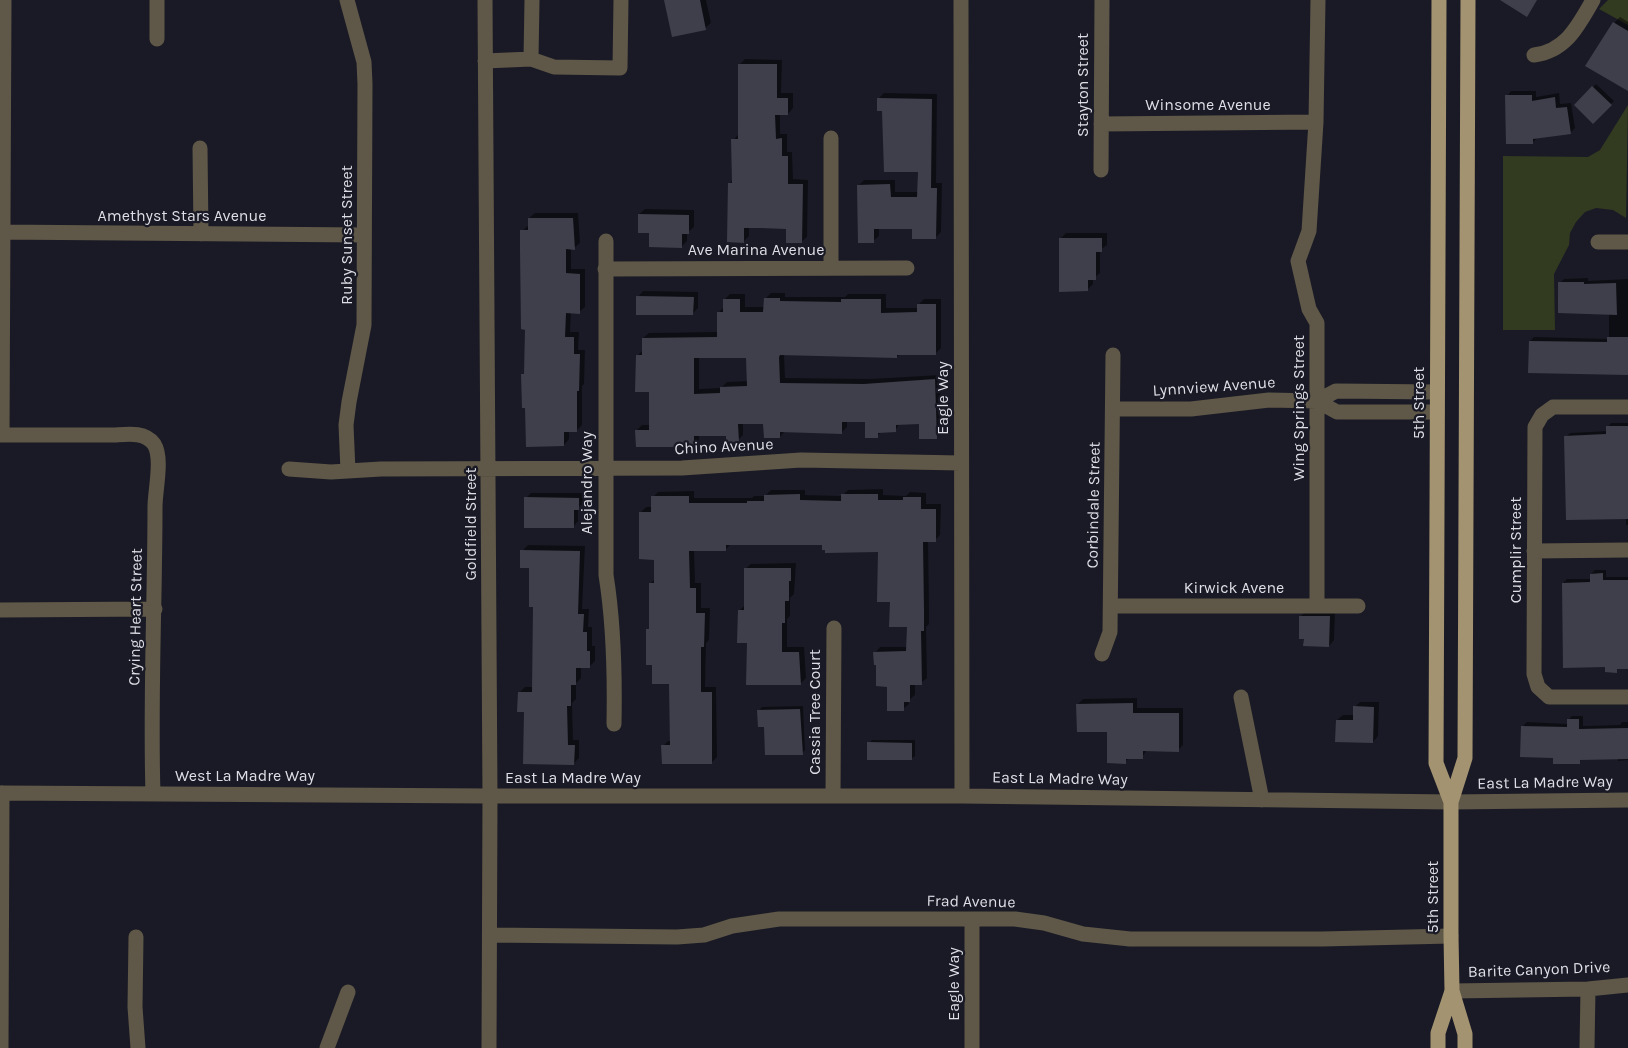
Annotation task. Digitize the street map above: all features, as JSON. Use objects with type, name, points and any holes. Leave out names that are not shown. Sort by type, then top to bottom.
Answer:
[{"type":"main road","name":"5th Street","points":[[1439,0],[1436,763],[1451,802]]},
{"type":"main road","name":"5th Street","points":[[1465,1048],[1465,1034],[1452,991],[1451,802],[1465,758],[1468,0]]},
{"type":"main road","name":"5th Street","points":[[1438,1048],[1438,1033],[1452,991]]},
{"type":"street","points":[[1,435],[4,0]]},
{"type":"street","points":[[157,0],[157,39]]},
{"type":"street","name":"Ruby Sunset Street","points":[[347,0],[364,62],[364,325],[346,425],[348,471]]},
{"type":"street","name":"Goldfield Street","points":[[485,0],[490,796],[489,1048]]},
{"type":"street","points":[[531,59],[532,0]]},
{"type":"street","points":[[485,61],[531,59],[554,67],[620,68],[621,0]]},
{"type":"street","name":"Eagle Way","points":[[961,0],[962,796]]},
{"type":"street","name":"Stayton Street","points":[[1101,170],[1102,0]]},
{"type":"street","name":"Wing Springs Street","points":[[1317,606],[1317,323],[1309,309],[1298,261],[1309,231],[1316,122],[1318,0]]},
{"type":"street","points":[[1534,55],[1545,54],[1558,48],[1572,34],[1593,0]]},
{"type":"street","name":"Winsome Avenue","points":[[1101,124],[1316,122]]},
{"type":"street","points":[[831,138],[831,268]]},
{"type":"street","points":[[200,148],[201,234]]},
{"type":"street","name":"Amethyst Stars Avenue","points":[[1,232],[364,235]]},
{"type":"street","name":"Alejandro Way","points":[[606,241],[606,575],[612,609],[615,662],[614,724]]},
{"type":"street","points":[[1598,242],[1628,242]]},
{"type":"street","name":"Ave Marina Avenue","points":[[605,269],[907,268]]},
{"type":"street","name":"Corbindale Street","points":[[1102,654],[1110,632],[1111,606],[1113,355]]},
{"type":"street","name":"Lynnview Avenue","points":[[1317,401],[1336,391],[1437,392]]},
{"type":"street","points":[[1360,391],[1360,412]]},
{"type":"street","name":"Lynnview Avenue","points":[[1113,409],[1191,410],[1269,400],[1317,401],[1337,412],[1437,412]]},
{"type":"street","name":"Cumplir Street","points":[[1628,406],[1553,407],[1542,415],[1535,427],[1534,551],[1534,674],[1538,687],[1549,697],[1628,698]]},
{"type":"street","name":"Crying Heart Street","points":[[1,435],[132,433],[145,437],[153,443],[159,458],[155,487],[155,609],[151,720],[153,794]]},
{"type":"street","name":"Chino Avenue","points":[[290,469],[331,472],[488,468],[682,468],[801,460],[961,463]]},
{"type":"street","points":[[1534,551],[1628,550]]},
{"type":"street","name":"Kirwick Avene","points":[[1111,606],[1358,606]]},
{"type":"street","points":[[0,610],[155,609]]},
{"type":"street","name":"Cassia Tree Court","points":[[833,796],[834,628]]},
{"type":"street","points":[[1241,697],[1262,800]]},
{"type":"street","points":[[1,793],[2,1048]]},
{"type":"street","name":"West La Madre Way","points":[[1,793],[490,796]]},
{"type":"street","name":"East La Madre Way","points":[[490,796],[962,796],[1451,802],[1628,800]]},
{"type":"street","name":"Frad Avenue","points":[[490,935],[677,937],[704,935],[732,926],[779,920],[1015,920],[1044,923],[1083,934],[1130,939],[1451,936]]},
{"type":"street","name":"Eagle Way","points":[[972,920],[972,1048]]},
{"type":"street","points":[[136,937],[135,1007],[138,1048]]},
{"type":"street","name":"Barite Canyon Drive","points":[[1452,991],[1588,989],[1628,985]]},
{"type":"street","points":[[1587,1048],[1588,989]]},
{"type":"street","points":[[327,1048],[348,992]]},
{"type":"green space","points":[[1608,0],[1628,0],[1628,25],[1599,9]]},
{"type":"green space","points":[[1628,105],[1626,218],[1613,210],[1596,208],[1585,212],[1576,222],[1570,233],[1569,245],[1554,274],[1555,330],[1503,330],[1503,156],[1588,157],[1600,150]]},
{"type":"building","points":[[664,0],[700,0],[706,30],[672,37]]},
{"type":"building","points":[[1500,0],[1537,0],[1527,17]]},
{"type":"building","points":[[1613,22],[1628,31],[1628,91],[1585,66]]},
{"type":"building","points":[[738,64],[777,64],[777,98],[788,98],[788,115],[775,115],[776,139],[782,138],[782,156],[788,156],[788,184],[803,184],[802,243],[786,243],[786,229],[761,228],[744,228],[744,243],[727,242],[728,183],[732,183],[731,139],[738,139]]},
{"type":"building","points":[[1592,86],[1612,105],[1593,124],[1574,105]]},
{"type":"building","points":[[1505,95],[1532,95],[1532,101],[1555,97],[1556,108],[1567,107],[1571,134],[1533,139],[1533,144],[1506,144]]},
{"type":"building","points":[[877,98],[932,99],[931,188],[937,188],[936,239],[912,239],[912,229],[874,229],[874,243],[858,243],[857,185],[890,184],[891,197],[917,197],[918,172],[884,172],[882,111],[877,111]]},
{"type":"building","points":[[638,214],[689,215],[689,234],[682,234],[682,248],[649,247],[649,233],[638,233]]},
{"type":"building","points":[[528,218],[573,218],[575,250],[566,249],[566,273],[580,274],[580,314],[566,313],[565,337],[574,337],[574,354],[580,354],[579,391],[577,391],[577,432],[564,432],[564,446],[526,447],[521,374],[524,374],[525,330],[521,329],[520,230],[528,230]]},
{"type":"building","points":[[1059,238],[1102,238],[1102,252],[1096,252],[1096,280],[1088,280],[1088,291],[1059,292]]},
{"type":"building","points":[[1558,282],[1616,283],[1617,315],[1558,313]]},
{"type":"building","points":[[636,296],[694,297],[693,315],[636,315]]},
{"type":"building","points":[[764,298],[780,298],[780,301],[841,302],[841,299],[881,299],[881,313],[917,312],[917,304],[936,304],[936,355],[897,355],[897,358],[780,355],[779,357],[780,383],[864,384],[935,379],[937,439],[919,439],[919,424],[896,425],[896,432],[878,433],[878,438],[865,438],[865,422],[842,422],[842,434],[780,432],[780,438],[764,438],[763,424],[738,424],[739,442],[726,442],[726,436],[694,436],[694,447],[636,447],[635,430],[649,430],[649,392],[635,392],[636,355],[642,355],[642,338],[717,337],[717,312],[723,312],[723,299],[740,299],[740,312],[763,312]],"holes":[[[694,358],[746,358],[747,386],[720,387],[720,393],[694,394]]]},
{"type":"building","points":[[1607,337],[1628,337],[1628,375],[1528,373],[1529,341],[1607,342]]},
{"type":"building","points":[[1606,426],[1628,426],[1628,519],[1566,520],[1564,436],[1606,434]]},
{"type":"building","points":[[800,494],[800,500],[841,501],[841,494],[878,494],[878,500],[921,497],[921,509],[936,509],[936,542],[923,542],[922,685],[910,685],[910,702],[904,702],[904,711],[887,711],[887,687],[876,686],[876,665],[874,665],[873,652],[906,651],[907,627],[889,627],[890,602],[877,602],[878,552],[825,553],[822,545],[726,545],[726,551],[689,551],[690,588],[696,588],[696,613],[705,613],[704,647],[701,647],[701,692],[712,692],[712,764],[662,764],[661,745],[670,745],[669,684],[652,684],[652,665],[646,665],[649,583],[654,583],[654,560],[639,559],[639,512],[651,512],[651,496],[689,496],[689,503],[747,503],[747,501],[764,501],[764,495]]},
{"type":"building","points":[[524,497],[579,498],[579,510],[574,510],[574,528],[524,528]]},
{"type":"building","points":[[520,550],[580,551],[578,614],[584,614],[583,632],[587,632],[590,668],[576,668],[576,685],[571,685],[571,706],[567,706],[568,745],[575,745],[574,765],[523,764],[524,712],[517,712],[518,692],[532,692],[533,607],[529,607],[529,568],[520,568]]},
{"type":"building","points":[[744,568],[791,568],[789,601],[785,601],[785,623],[782,623],[782,652],[799,652],[801,685],[746,685],[747,643],[737,643],[738,610],[744,610]]},
{"type":"building","points":[[1603,573],[1603,580],[1628,580],[1628,669],[1617,669],[1617,673],[1605,672],[1605,667],[1563,668],[1562,583],[1590,582],[1590,574]]},
{"type":"building","points":[[1299,616],[1330,616],[1329,647],[1303,646],[1304,639],[1299,639]]},
{"type":"building","points":[[1133,703],[1133,713],[1179,713],[1179,752],[1143,751],[1143,759],[1126,759],[1126,764],[1107,763],[1107,732],[1077,732],[1076,704]]},
{"type":"building","points":[[1353,706],[1374,707],[1373,743],[1335,742],[1336,720],[1353,720]]},
{"type":"building","points":[[800,709],[803,755],[765,755],[764,727],[758,727],[757,710]]},
{"type":"building","points":[[1567,719],[1579,719],[1579,729],[1628,728],[1628,759],[1580,760],[1580,764],[1553,764],[1553,758],[1520,757],[1521,726],[1567,727]]},
{"type":"building","points":[[867,742],[912,743],[912,760],[867,760]]}]
